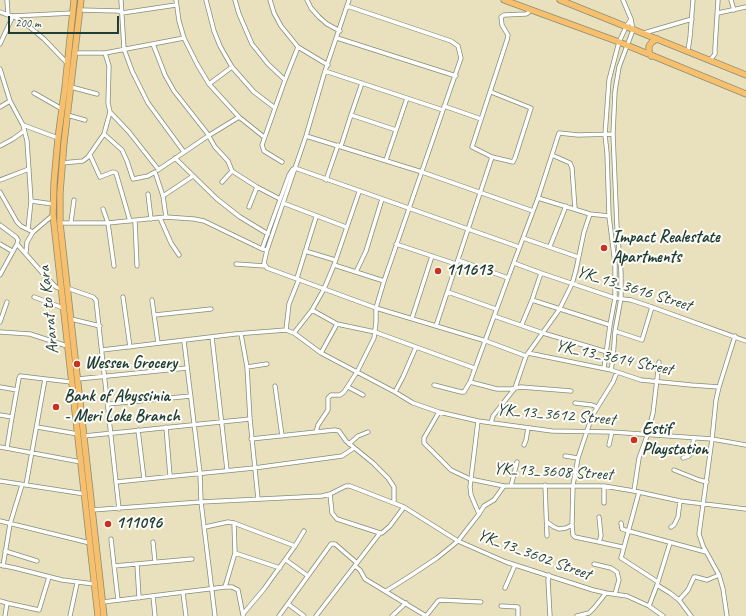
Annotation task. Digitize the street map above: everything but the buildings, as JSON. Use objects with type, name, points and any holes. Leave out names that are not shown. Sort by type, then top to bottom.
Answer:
[{"type":"main road","name":"Ararat to Kara","points":[[74,0],[62,109],[63,125],[60,193],[61,289],[71,382],[81,435],[81,462],[85,494],[89,510],[90,543],[98,616]]},
{"type":"main road","name":"Ararat to Kara","points":[[81,0],[67,115],[58,138],[53,215],[61,265],[67,288],[71,319],[78,379],[81,435],[89,510],[104,616]]},
{"type":"main road","points":[[504,0],[619,42],[746,94]]},
{"type":"main road","points":[[560,0],[746,75]]},
{"type":"main road","points":[[651,56],[649,46],[657,39]]},
{"type":"street","points":[[7,0],[8,15]]},
{"type":"street","points":[[121,0],[124,49],[132,71],[148,103],[184,152]]},
{"type":"street","points":[[176,0],[184,38],[209,84],[239,117],[264,137]]},
{"type":"street","points":[[206,0],[214,31],[220,46],[232,67],[254,92],[275,108]]},
{"type":"street","points":[[235,0],[239,14],[252,44],[268,64],[285,80]]},
{"type":"street","points":[[270,0],[274,13],[281,26],[298,47],[328,65]]},
{"type":"street","points":[[307,0],[311,8],[323,20],[340,31]]},
{"type":"street","points":[[265,266],[264,263],[267,250],[306,136],[325,71],[340,31],[349,0]]},
{"type":"street","points":[[611,370],[614,331],[621,298],[621,272],[617,228],[613,134],[615,91],[619,67],[633,30],[631,19],[623,0]]},
{"type":"street","points":[[688,51],[693,0]]},
{"type":"street","points":[[710,60],[715,54],[718,0]]},
{"type":"street","points":[[730,0],[734,10]]},
{"type":"street","points":[[80,10],[119,11],[122,13],[176,5]]},
{"type":"street","points":[[316,432],[318,425],[328,410],[328,398],[331,395],[342,394],[348,387],[371,344],[375,332],[376,308],[384,282],[408,209],[456,76],[461,55],[458,46],[455,43],[348,6]]},
{"type":"street","points":[[718,13],[746,8]]},
{"type":"street","points":[[491,92],[531,108],[514,161],[511,162],[492,156],[472,147],[491,92],[508,35],[502,24],[501,17],[504,15],[526,14],[530,9]]},
{"type":"street","points":[[0,12],[13,16],[73,13]]},
{"type":"street","points":[[0,44],[13,16]]},
{"type":"street","points":[[13,16],[26,24],[44,39],[68,64]]},
{"type":"street","points":[[604,368],[615,298],[615,264],[609,216],[605,135],[609,80],[619,42],[631,19]]},
{"type":"street","points":[[643,33],[692,19]]},
{"type":"street","points":[[75,53],[105,53],[184,38]]},
{"type":"street","points":[[337,38],[456,76]]},
{"type":"street","points":[[153,44],[165,75],[174,91],[215,147],[228,161],[232,171],[256,187],[280,199]]},
{"type":"street","points":[[282,162],[264,151],[262,145],[298,47]]},
{"type":"street","points":[[62,163],[83,161],[90,155],[104,134],[110,112],[108,103],[109,66],[105,53]]},
{"type":"street","points":[[209,84],[232,67]]},
{"type":"street","points":[[0,69],[10,101],[23,125],[28,147],[31,201],[28,229]]},
{"type":"street","points":[[325,71],[407,98],[482,119]]},
{"type":"street","points":[[326,180],[362,83]]},
{"type":"street","points":[[71,86],[97,94]]},
{"type":"street","points":[[34,93],[62,109]]},
{"type":"street","points":[[386,160],[407,98]]},
{"type":"street","points":[[0,106],[10,101]]},
{"type":"street","points":[[110,112],[128,132],[156,171],[163,196],[166,217]]},
{"type":"street","points":[[67,115],[85,120]]},
{"type":"street","points":[[351,115],[396,130]]},
{"type":"street","points":[[104,134],[122,150],[133,179],[135,180],[148,176],[239,117]]},
{"type":"street","points":[[23,125],[58,138]]},
{"type":"street","points":[[0,146],[24,131]]},
{"type":"street","points":[[434,385],[464,392],[470,382],[538,198],[559,133],[578,135],[613,134]]},
{"type":"street","points":[[306,136],[386,160],[533,211]]},
{"type":"street","points":[[90,155],[100,176],[113,172],[116,173],[130,221]]},
{"type":"street","points":[[552,155],[570,163],[572,168],[575,209]]},
{"type":"street","points":[[436,326],[492,156]]},
{"type":"street","points":[[175,158],[216,199],[240,217],[268,234]]},
{"type":"street","points":[[295,168],[358,192],[519,247]]},
{"type":"street","points":[[262,249],[289,175],[295,168]]},
{"type":"street","points":[[0,180],[29,169]]},
{"type":"street","points":[[222,182],[232,171]]},
{"type":"street","points":[[163,196],[193,176]]},
{"type":"street","points":[[249,207],[256,187]]},
{"type":"street","points":[[0,192],[17,222],[32,232]]},
{"type":"street","points":[[294,333],[312,310],[324,289],[358,192]]},
{"type":"street","points":[[148,194],[151,219]]},
{"type":"street","points":[[538,198],[590,214],[609,216]]},
{"type":"street","points":[[356,272],[366,251],[382,199]]},
{"type":"street","points":[[71,222],[74,200]]},
{"type":"street","points":[[31,201],[53,204]]},
{"type":"street","points":[[283,203],[346,227]]},
{"type":"street","points":[[550,246],[566,206]]},
{"type":"street","points":[[103,209],[108,223],[114,266]]},
{"type":"street","points":[[491,423],[493,416],[514,388],[527,354],[560,310],[572,284],[590,214]]},
{"type":"street","points":[[26,252],[27,244],[32,232],[53,215]]},
{"type":"street","points":[[102,350],[286,330],[289,304],[316,216]]},
{"type":"street","points":[[60,223],[108,223],[166,217],[204,221],[267,250]]},
{"type":"street","points":[[160,218],[171,243],[179,255]]},
{"type":"street","points":[[135,221],[138,266]]},
{"type":"street","points":[[0,224],[18,240],[0,275]]},
{"type":"street","points":[[523,238],[578,256]]},
{"type":"street","points":[[0,244],[12,251]]},
{"type":"street","points":[[17,244],[26,252],[46,277],[56,287],[61,289]]},
{"type":"street","points":[[396,244],[508,278]]},
{"type":"street","points":[[305,251],[335,260]]},
{"type":"street","points":[[412,318],[432,256]]},
{"type":"street","name":"YK_13_3616 Street","points":[[514,263],[615,298],[621,298],[652,307],[746,341]]},
{"type":"street","name":"YK_13_3614 Street","points":[[236,264],[265,266],[376,308],[527,354],[604,368],[641,380],[719,387]]},
{"type":"street","points":[[334,264],[384,282]]},
{"type":"street","points":[[522,324],[541,273]]},
{"type":"street","points":[[67,288],[95,298],[100,326],[104,377],[119,509]]},
{"type":"street","points":[[448,292],[496,310]]},
{"type":"street","points":[[34,297],[63,308]]},
{"type":"street","points":[[123,297],[130,347]]},
{"type":"street","points":[[152,300],[158,343]]},
{"type":"street","points":[[532,300],[610,325]]},
{"type":"street","points":[[0,322],[7,302]]},
{"type":"street","points":[[614,331],[642,340],[652,307]]},
{"type":"street","points":[[155,315],[211,309]]},
{"type":"street","points":[[312,310],[337,324],[375,332],[474,368]]},
{"type":"street","points":[[494,316],[522,324],[543,333],[607,352]]},
{"type":"street","points":[[71,319],[100,326]]},
{"type":"street","points":[[321,353],[337,324]]},
{"type":"street","name":"YK_13_3612 Street","points":[[286,330],[294,333],[321,353],[413,403],[439,412],[478,421],[528,428],[568,432],[612,432],[647,436],[712,439],[746,445]]},
{"type":"street","points":[[0,332],[30,334],[67,346]]},
{"type":"street","points":[[241,334],[247,367],[254,468],[258,500]]},
{"type":"street","points":[[726,616],[723,589],[719,574],[706,552],[699,534],[719,387],[735,336]]},
{"type":"street","points":[[212,337],[227,470]]},
{"type":"street","points":[[184,340],[215,616]]},
{"type":"street","points":[[395,392],[404,377],[416,347]]},
{"type":"street","points":[[659,362],[653,412],[638,462],[636,491],[628,530],[620,558],[656,586],[670,592],[692,616]]},
{"type":"street","points":[[247,367],[267,364]]},
{"type":"street","points":[[78,379],[187,368]]},
{"type":"street","points":[[617,372],[613,382],[597,407],[586,432],[578,458],[573,485],[572,525],[575,537],[622,547]]},
{"type":"street","points":[[7,448],[20,376],[71,382]]},
{"type":"street","points":[[45,378],[32,452],[24,485],[10,524],[2,566],[77,583],[94,584]]},
{"type":"street","points":[[470,382],[497,389],[521,387],[571,391]]},
{"type":"street","points":[[275,386],[282,436]]},
{"type":"street","points":[[0,387],[17,390]]},
{"type":"street","points":[[348,387],[364,396]]},
{"type":"street","points":[[108,404],[191,396]]},
{"type":"street","points":[[575,403],[597,407]]},
{"type":"street","name":"YK_13_3608 Street","points":[[439,412],[424,438],[424,443],[451,470],[470,478],[504,486],[604,486],[636,491],[680,502],[702,505]]},
{"type":"street","points":[[0,415],[12,417]]},
{"type":"street","points":[[37,427],[81,435],[250,419]]},
{"type":"street","points":[[478,421],[470,478],[471,495],[479,514]]},
{"type":"street","points":[[166,427],[170,476]]},
{"type":"street","points":[[524,445],[528,428]]},
{"type":"street","points":[[138,430],[144,479]]},
{"type":"street","points":[[252,439],[338,431],[349,444],[388,478],[394,487],[394,503]]},
{"type":"street","points":[[349,444],[358,436],[368,432]]},
{"type":"street","points":[[610,445],[612,432]]},
{"type":"street","points":[[683,458],[689,456],[694,439]]},
{"type":"street","points":[[0,447],[81,462]]},
{"type":"street","points":[[116,482],[254,468],[342,456],[354,448]]},
{"type":"street","points":[[565,456],[578,458]]},
{"type":"street","points":[[511,486],[517,462]]},
{"type":"street","points":[[674,470],[707,482]]},
{"type":"street","points":[[0,480],[85,494]]},
{"type":"street","name":"YK_13_3602 Street","points":[[89,510],[201,502],[322,496],[330,494],[348,485],[404,507],[458,541],[483,552],[515,565],[606,593],[627,596],[649,606],[662,616]]},
{"type":"street","points":[[545,485],[547,536]]},
{"type":"street","points":[[386,591],[437,558],[458,541],[484,506],[494,500],[504,486]]},
{"type":"street","points":[[604,486],[604,503]]},
{"type":"street","points":[[330,494],[332,513],[337,519],[380,533]]},
{"type":"street","points":[[671,527],[676,522],[680,502]]},
{"type":"street","points":[[702,505],[746,509]]},
{"type":"street","points":[[316,616],[380,533],[390,526],[404,507]]},
{"type":"street","points":[[599,517],[601,536],[600,542]]},
{"type":"street","points":[[0,521],[90,543]]},
{"type":"street","points":[[205,527],[228,522],[234,523],[295,546]]},
{"type":"street","points":[[547,522],[554,528],[559,529],[572,525]]},
{"type":"street","points":[[225,586],[235,553],[234,523]]},
{"type":"street","points":[[621,523],[622,529],[706,552]]},
{"type":"street","points":[[243,615],[286,560],[304,531]]},
{"type":"street","points":[[112,539],[118,600]]},
{"type":"street","points":[[153,542],[155,562]]},
{"type":"street","points":[[649,606],[670,543]]},
{"type":"street","points":[[278,616],[331,544],[335,544],[356,564],[365,579],[426,616],[440,600],[481,602]]},
{"type":"street","points":[[5,551],[37,561]]},
{"type":"street","points":[[235,553],[280,568]]},
{"type":"street","points":[[114,566],[192,559]]},
{"type":"street","points":[[286,560],[308,576]]},
{"type":"street","points":[[137,564],[138,598]]},
{"type":"street","points":[[594,564],[612,568],[617,572],[619,580],[615,594]]},
{"type":"street","points":[[505,588],[515,565]]},
{"type":"street","points":[[678,600],[688,590],[694,577],[707,580],[719,574]]},
{"type":"street","points":[[549,575],[550,616]]},
{"type":"street","points":[[0,601],[39,610],[49,577]]},
{"type":"street","points":[[70,616],[77,583]]},
{"type":"street","points":[[103,602],[183,593],[225,586],[238,590],[243,615]]},
{"type":"street","points":[[183,593],[186,616]]},
{"type":"street","points":[[577,616],[589,612],[606,593]]},
{"type":"street","points":[[153,596],[155,616]]},
{"type":"street","points":[[5,616],[8,603]]},
{"type":"street","points":[[392,616],[406,603]]},
{"type":"street","points":[[288,604],[304,616]]},
{"type":"street","points":[[501,606],[518,607],[518,616]]},
{"type":"place","name":"Impact Realestate Apartments","points":[[604,248]]},
{"type":"place","name":"111613","points":[[438,271]]},
{"type":"place","name":"Wessen Grocery","points":[[77,364]]},
{"type":"place","name":"Bank of Abyssinia - Meri Loke Branch","points":[[56,407]]},
{"type":"place","name":"Estif Playstation","points":[[634,440]]},
{"type":"place","name":"111096","points":[[108,524]]}]
